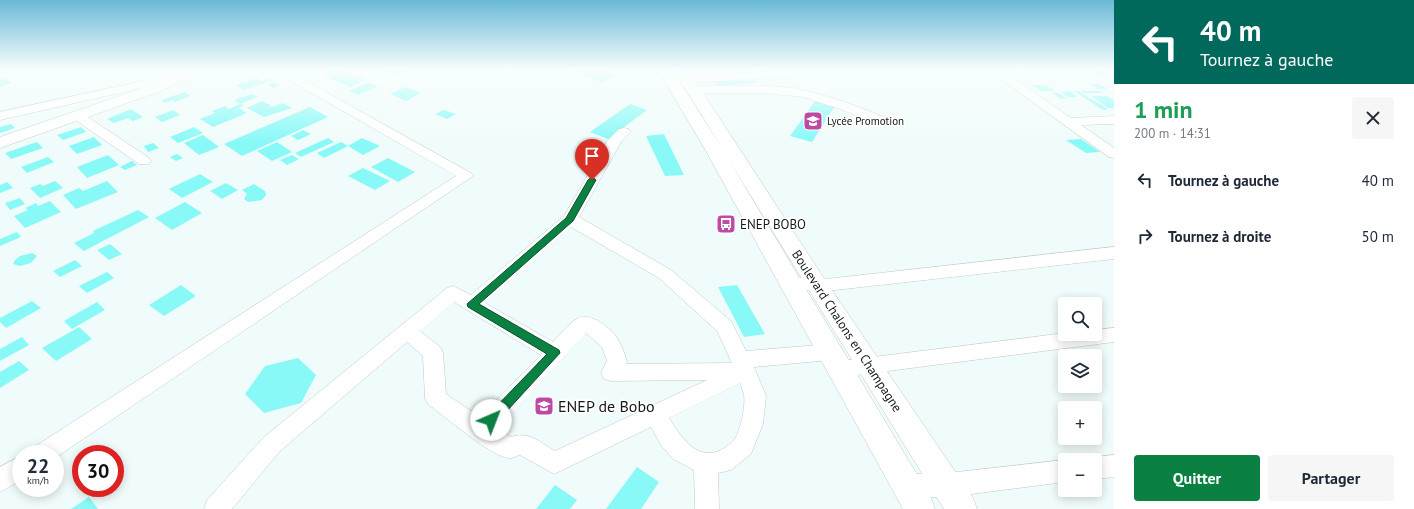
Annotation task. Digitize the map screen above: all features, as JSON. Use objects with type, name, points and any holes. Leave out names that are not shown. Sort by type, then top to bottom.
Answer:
[{"type":"highway","points":[[0,143],[139,94]]},
{"type":"highway","points":[[56,104],[75,117]]},
{"type":"main road","name":"Boulevard Chalons en Champagne","points":[[684,94],[715,151],[920,509]]},
{"type":"main road","name":"Boulevard Chalons en Champagne","points":[[687,94],[870,366],[948,485],[962,509]]},
{"type":"street","points":[[0,116],[100,94]]},
{"type":"street","points":[[56,445],[466,176],[319,94]]},
{"type":"street","points":[[800,94],[838,103],[885,122]]},
{"type":"street","points":[[1027,94],[1114,154]]},
{"type":"street","points":[[75,117],[144,161]]},
{"type":"street","points":[[1068,122],[1114,120]]},
{"type":"street","points":[[472,304],[570,219],[615,140],[624,132]]},
{"type":"street","points":[[570,219],[665,274],[724,326],[743,365],[755,396],[752,424],[743,447],[723,462],[705,464],[681,452],[669,438],[655,414]]},
{"type":"street","points":[[790,282],[817,286],[1114,253]]},
{"type":"street","points":[[216,509],[272,444],[453,293],[555,353]]},
{"type":"street","points":[[480,431],[584,323],[608,338],[611,343],[617,361],[611,373],[836,360],[870,366],[1114,335]]},
{"type":"street","points":[[407,331],[433,353],[436,398],[480,431],[509,448],[522,444],[554,463],[655,414],[743,365]]},
{"type":"street","points":[[705,464],[708,500],[706,509]]},
{"type":"street","points":[[1102,467],[1114,466]]},
{"type":"street","points":[[907,486],[948,485],[1058,472]]},
{"type":"street","points":[[0,481],[12,473]]},
{"type":"building","points":[[180,94],[187,94],[190,96],[175,102],[173,100],[165,103],[161,100]]},
{"type":"building","points":[[252,94],[258,97],[240,104],[234,100]]},
{"type":"building","points":[[391,94],[420,94],[406,101]]},
{"type":"building","points":[[1053,94],[1059,94],[1067,98],[1061,99]]},
{"type":"building","points":[[1063,94],[1074,94],[1078,97],[1068,97]]},
{"type":"building","points":[[1078,94],[1083,94],[1108,109],[1103,110]]},
{"type":"building","points":[[1091,96],[1107,96],[1114,100],[1114,108],[1108,108]]},
{"type":"building","points":[[262,101],[272,106],[262,110],[283,103],[292,108],[264,117],[247,108]]},
{"type":"building","name":"Lycée Promotion","points":[[815,101],[835,106],[812,142],[790,136]]},
{"type":"building","points":[[240,104],[244,105],[239,108],[247,113],[213,127],[200,119],[215,113],[212,111],[225,106],[229,109]]},
{"type":"building","points":[[630,104],[647,110],[608,139],[590,132]]},
{"type":"building","points":[[310,107],[328,117],[242,156],[224,144]]},
{"type":"building","points":[[131,109],[143,117],[133,121],[128,118],[114,123],[107,119]]},
{"type":"building","points":[[173,110],[180,115],[162,122],[155,117]]},
{"type":"building","points":[[444,110],[456,114],[447,119],[435,114]]},
{"type":"building","points":[[11,124],[15,128],[0,133],[0,127]]},
{"type":"building","points":[[81,127],[86,132],[63,140],[57,135]]},
{"type":"building","points":[[194,127],[203,133],[178,143],[170,137]]},
{"type":"building","points":[[303,130],[311,134],[298,140],[291,136]]},
{"type":"building","points":[[664,134],[684,175],[665,176],[646,136]]},
{"type":"building","points":[[203,135],[219,147],[199,155],[184,143]]},
{"type":"building","points":[[94,137],[102,145],[77,154],[69,146]]},
{"type":"building","points":[[328,138],[334,142],[301,157],[295,153]]},
{"type":"building","points":[[362,138],[380,146],[363,155],[348,146]]},
{"type":"building","points":[[1081,139],[1100,152],[1086,153],[1066,140]]},
{"type":"building","points":[[37,142],[43,148],[11,159],[5,153]]},
{"type":"building","points":[[277,142],[292,152],[272,161],[257,151]]},
{"type":"building","points":[[341,142],[348,146],[324,158],[317,153]]},
{"type":"building","points":[[153,143],[159,148],[148,152],[144,146]]},
{"type":"building","points":[[177,154],[183,158],[176,161],[170,157]]},
{"type":"building","points":[[108,155],[119,165],[87,178],[77,167]]},
{"type":"building","points":[[292,155],[299,159],[287,165],[280,160]]},
{"type":"building","points":[[48,157],[54,162],[27,173],[21,167]]},
{"type":"building","points":[[388,158],[415,172],[398,182],[371,167]]},
{"type":"building","points":[[132,161],[137,165],[125,170],[120,167]]},
{"type":"building","points":[[363,168],[390,181],[375,190],[348,176]]},
{"type":"building","points":[[200,174],[213,182],[182,198],[169,189]]},
{"type":"building","points":[[55,181],[63,188],[40,198],[30,188],[40,184],[43,186]]},
{"type":"building","points":[[107,181],[118,192],[76,209],[63,195],[79,188],[83,191]]},
{"type":"building","points":[[7,182],[13,188],[0,193],[0,185]]},
{"type":"building","points":[[226,183],[238,190],[222,199],[210,191]]},
{"type":"building","points":[[254,184],[265,191],[266,195],[262,200],[248,202],[244,199],[247,194],[242,190]]},
{"type":"building","points":[[20,198],[25,204],[10,210],[5,203]]},
{"type":"building","points":[[50,201],[61,212],[25,228],[14,216],[28,210],[25,208],[36,203],[38,206]]},
{"type":"building","points":[[185,202],[202,213],[172,230],[155,218]]},
{"type":"building","points":[[138,210],[149,217],[84,251],[74,243],[94,233],[93,231]]},
{"type":"building","points":[[17,232],[21,237],[0,246],[0,239]]},
{"type":"building","points":[[110,244],[122,254],[109,260],[97,250]]},
{"type":"building","points":[[32,253],[37,256],[31,263],[20,266],[13,264],[20,256]]},
{"type":"building","points":[[75,260],[82,266],[60,277],[53,271]]},
{"type":"building","points":[[107,272],[114,278],[87,293],[79,286]]},
{"type":"building","points":[[181,285],[196,296],[164,316],[149,305]]},
{"type":"building","points":[[737,285],[765,334],[744,337],[718,287]]},
{"type":"building","points":[[32,301],[41,308],[6,328],[0,322],[0,318]]},
{"type":"building","points":[[97,302],[105,310],[72,329],[64,321]]},
{"type":"building","points":[[79,327],[92,339],[56,361],[42,348]]},
{"type":"building","points":[[22,337],[29,345],[0,361],[0,349]]},
{"type":"building","points":[[298,358],[316,375],[301,403],[264,413],[245,394],[265,366]]},
{"type":"building","points":[[19,361],[29,370],[0,388],[0,372]]},
{"type":"building","points":[[637,467],[659,482],[641,509],[606,509]]},
{"type":"building","points":[[555,485],[577,500],[570,509],[536,509]]},
{"type":"building","points":[[89,497],[98,509],[71,509]]},
{"type":"place","name":"Lycée Promotion","points":[[813,121]]},
{"type":"place","name":"ENEP BOBO","points":[[726,224]]},
{"type":"place","name":"ENEP de Bobo","points":[[544,406]]},
{"type":"route","points":[[491,420],[555,353],[472,304],[570,219],[592,180]]}]
